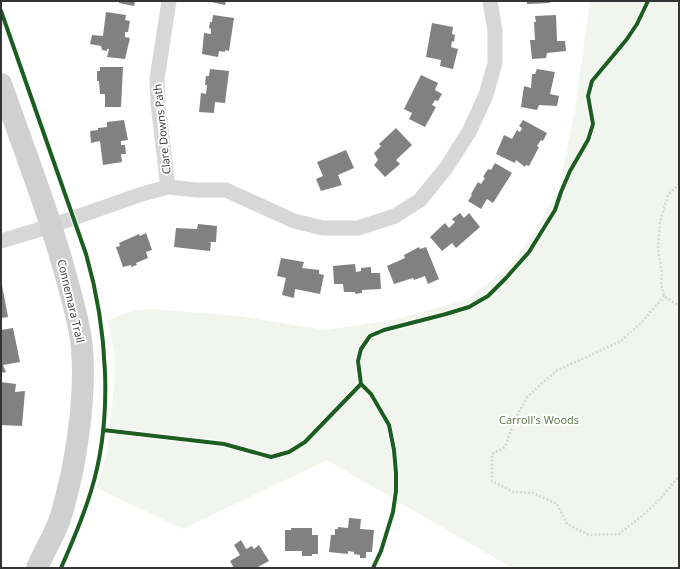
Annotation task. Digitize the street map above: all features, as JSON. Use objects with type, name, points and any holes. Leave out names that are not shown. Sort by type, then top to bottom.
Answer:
[{"type":"street","name":"Clare Downs Path","points":[[168,187],[157,79],[169,1]]},
{"type":"street","points":[[1,242],[142,194],[168,187],[197,190],[226,190],[294,221],[323,228],[358,228],[395,216],[420,200],[446,168],[469,132],[486,95],[495,63],[495,31],[490,1]]},
{"type":"street","name":"Connemara Trail","points":[[1,84],[51,226],[74,305],[82,347],[82,398],[79,432],[74,460],[61,517],[37,568]]},
{"type":"path","points":[[679,184],[668,195],[660,222],[658,249],[662,274],[661,284],[664,296],[679,306]]},
{"type":"path","points":[[664,296],[642,322],[621,341],[556,371],[528,396],[515,419],[505,447],[492,454],[492,481],[513,492],[533,493],[557,504],[568,524],[588,535],[619,534],[642,516],[662,497],[679,476]]},
{"type":"green space","name":"Carroll's Woods","points":[[590,1],[679,1],[679,568],[512,568],[327,460],[183,529],[97,488],[107,452],[114,388],[114,351],[108,320],[128,312],[151,309],[238,316],[326,330],[393,320],[466,300],[510,266],[531,238],[559,189],[575,109]]},
{"type":"building","points":[[119,1],[135,1],[134,6],[119,3]]},
{"type":"building","points":[[211,1],[226,1],[225,5]]},
{"type":"building","points":[[527,1],[549,1],[550,3],[527,4]]},
{"type":"building","points":[[106,12],[126,15],[125,20],[130,21],[128,32],[125,32],[125,37],[130,38],[125,59],[107,57],[109,49],[107,49],[107,51],[102,50],[101,46],[90,44],[92,35],[103,36]]},
{"type":"building","points":[[213,15],[234,18],[229,51],[219,51],[218,57],[202,54],[204,33],[211,34],[211,29],[209,28]]},
{"type":"building","points":[[556,15],[557,41],[565,41],[566,51],[547,53],[546,58],[532,59],[530,40],[535,40],[535,16]]},
{"type":"building","points":[[432,23],[453,27],[452,34],[455,35],[454,42],[452,41],[451,47],[458,49],[453,69],[440,66],[441,60],[426,57]]},
{"type":"building","points":[[100,67],[123,67],[121,107],[105,107],[105,94],[100,94],[99,81],[97,81],[97,71],[100,71]]},
{"type":"building","points":[[210,69],[229,71],[225,103],[215,102],[214,113],[199,112],[201,93],[206,94],[206,76],[209,76]]},
{"type":"building","points":[[537,69],[555,72],[550,94],[559,96],[557,106],[539,105],[537,110],[521,107],[524,86],[531,88],[532,74],[535,74]]},
{"type":"building","points":[[421,75],[438,83],[435,90],[442,94],[438,101],[435,100],[432,105],[436,107],[425,127],[409,119],[412,113],[404,109]]},
{"type":"building","points":[[124,120],[128,140],[121,141],[121,145],[125,145],[126,154],[121,154],[122,162],[103,165],[100,141],[91,143],[90,131],[107,127],[107,122]]},
{"type":"building","points":[[523,120],[547,133],[543,141],[541,140],[537,146],[539,147],[529,166],[526,165],[525,167],[516,160],[515,163],[496,154],[504,135],[512,139],[517,130],[520,132],[522,128],[519,126]]},
{"type":"building","points":[[396,128],[412,145],[396,160],[400,164],[385,177],[374,165],[379,159],[378,160],[374,153],[381,146],[379,144]]},
{"type":"building","points":[[346,150],[354,168],[338,175],[342,185],[321,191],[316,179],[323,176],[317,162]]},
{"type":"building","points":[[495,163],[512,173],[493,203],[487,199],[481,209],[468,201],[478,182],[481,184],[488,169],[491,170]]},
{"type":"building","points":[[460,213],[464,218],[469,213],[480,227],[456,248],[452,243],[442,251],[430,237],[445,223],[449,228],[455,222],[452,219]]},
{"type":"building","points":[[198,224],[217,226],[216,242],[209,242],[211,243],[210,251],[174,247],[176,228],[197,229]]},
{"type":"building","points":[[146,233],[152,250],[146,252],[148,258],[136,263],[137,265],[123,267],[116,247],[120,246],[119,243],[139,234],[140,236]]},
{"type":"building","points":[[419,247],[420,249],[426,247],[439,279],[428,284],[425,276],[394,284],[387,266],[405,258],[404,255]]},
{"type":"building","points":[[281,258],[304,262],[302,268],[319,270],[319,274],[324,275],[320,294],[295,289],[294,298],[282,295],[286,278],[277,276]]},
{"type":"building","points":[[355,264],[356,272],[361,271],[361,268],[371,267],[371,273],[380,273],[381,289],[362,290],[362,293],[355,294],[355,292],[344,292],[343,284],[334,284],[333,266]]},
{"type":"building","points":[[1,280],[8,317],[1,318]]},
{"type":"building","points":[[13,328],[20,362],[3,365],[6,372],[1,373],[1,330]]},
{"type":"building","points":[[1,382],[16,384],[15,392],[25,391],[22,426],[1,425]]},
{"type":"building","points":[[349,518],[361,519],[360,529],[374,530],[372,552],[366,552],[366,558],[360,558],[360,555],[348,551],[348,554],[329,552],[331,535],[335,535],[335,529],[338,529],[338,527],[348,528]]},
{"type":"building","points":[[291,528],[312,528],[312,535],[318,535],[318,554],[312,554],[312,556],[302,556],[302,551],[285,551],[285,530],[291,530]]},
{"type":"building","points":[[241,540],[246,549],[252,546],[254,549],[259,545],[269,561],[256,568],[234,568],[230,561],[240,555],[234,545]]},
{"type":"cycle path","points":[[373,568],[381,551],[393,512],[396,491],[396,473],[394,450],[389,425],[371,394],[361,384],[358,361],[361,349],[370,336],[384,330],[469,307],[488,296],[529,252],[555,210],[570,171],[588,140],[593,124],[588,96],[592,81],[627,39],[637,24],[648,1]]},
{"type":"cycle path","points":[[1,11],[86,254],[99,311],[103,342],[105,403],[103,433],[98,463],[84,511],[61,568]]},
{"type":"cycle path","points":[[103,430],[224,444],[271,457],[289,452],[305,442],[361,384]]}]
